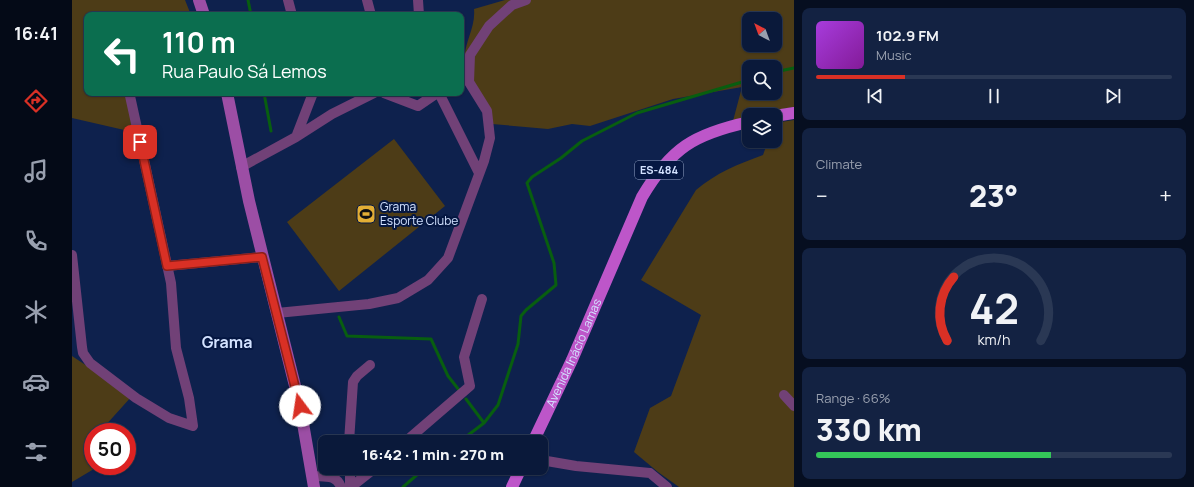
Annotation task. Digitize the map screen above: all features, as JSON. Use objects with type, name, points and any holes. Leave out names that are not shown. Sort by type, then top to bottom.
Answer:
[{"type":"main road","points":[[199,0],[203,12]]},
{"type":"main road","points":[[228,96],[241,167],[262,257],[300,406],[313,482]]},
{"type":"main road","points":[[782,115],[794,113]]},
{"type":"main road","name":"Avenida Inácio Lamas","points":[[536,435],[572,360],[612,262],[642,197],[656,173],[676,152],[693,140],[711,132],[742,124]]},
{"type":"main road","points":[[512,487],[518,475]]},
{"type":"street","points":[[288,0],[291,12]]},
{"type":"street","points":[[368,0],[370,12]]},
{"type":"street","points":[[418,0],[419,12]]},
{"type":"street","points":[[277,313],[369,304],[398,298],[428,280],[448,258],[484,161],[490,138],[487,111],[469,82],[470,55],[489,26],[512,5],[526,0]]},
{"type":"street","points":[[72,255],[82,347],[86,358],[101,372],[136,398],[169,418],[193,426],[190,398],[176,348],[171,283],[130,96]]},
{"type":"street","points":[[296,137],[312,96]]},
{"type":"street","points":[[241,167],[296,137],[332,114],[368,96]]},
{"type":"street","points":[[392,96],[418,106],[433,96]]},
{"type":"street","points":[[440,96],[479,173]]},
{"type":"street","points":[[167,266],[262,257]]},
{"type":"street","points":[[413,435],[470,386],[464,357],[482,299]]},
{"type":"street","points":[[349,435],[353,382],[357,376],[370,365]]},
{"type":"street","points":[[784,395],[794,406]]},
{"type":"street","points":[[548,461],[576,466],[650,473],[667,487]]},
{"type":"street","points":[[350,475],[350,487]]},
{"type":"street","points":[[350,487],[366,475]]},
{"type":"street","points":[[313,482],[333,477],[337,479],[340,487]]},
{"type":"shaded area","points":[[72,0],[185,0],[190,12],[84,12],[84,96],[128,96],[133,132],[72,118]]},
{"type":"shaded area","points":[[505,0],[794,0],[794,107],[782,109],[742,108],[742,118],[733,121],[742,87],[673,99],[590,126],[572,124],[548,129],[492,124],[465,64],[465,50],[474,16],[474,9]]},
{"type":"shaded area","points":[[794,120],[794,487],[679,487],[634,452],[650,408],[671,396],[701,315],[641,280],[696,190],[711,179],[728,170],[763,155],[766,148],[782,148],[782,122]]},
{"type":"shaded area","name":"Grama Esporte Clube","points":[[394,139],[445,206],[339,291],[287,222]]},
{"type":"shaded area","points":[[72,356],[132,396],[108,423],[84,423],[84,475],[72,482]]},
{"type":"waterway","points":[[248,0],[250,12]]},
{"type":"waterway","points":[[782,71],[794,68]]},
{"type":"waterway","points":[[468,435],[484,423],[498,405],[518,344],[521,316],[556,285],[554,263],[527,183],[532,177],[561,158],[582,141],[637,113],[742,82]]},
{"type":"waterway","points":[[265,96],[271,131]]},
{"type":"waterway","points":[[339,317],[347,336],[431,339],[448,376],[459,390]]},
{"type":"waterway","points":[[466,399],[484,423]]},
{"type":"waterway","points":[[403,487],[417,475]]},
{"type":"place","name":"Grama Esporte Clube","points":[[366,214]]},
{"type":"district","name":"Grama","points":[[227,342]]},
{"type":"route","points":[[140,142],[167,266],[262,257],[300,406]]}]
